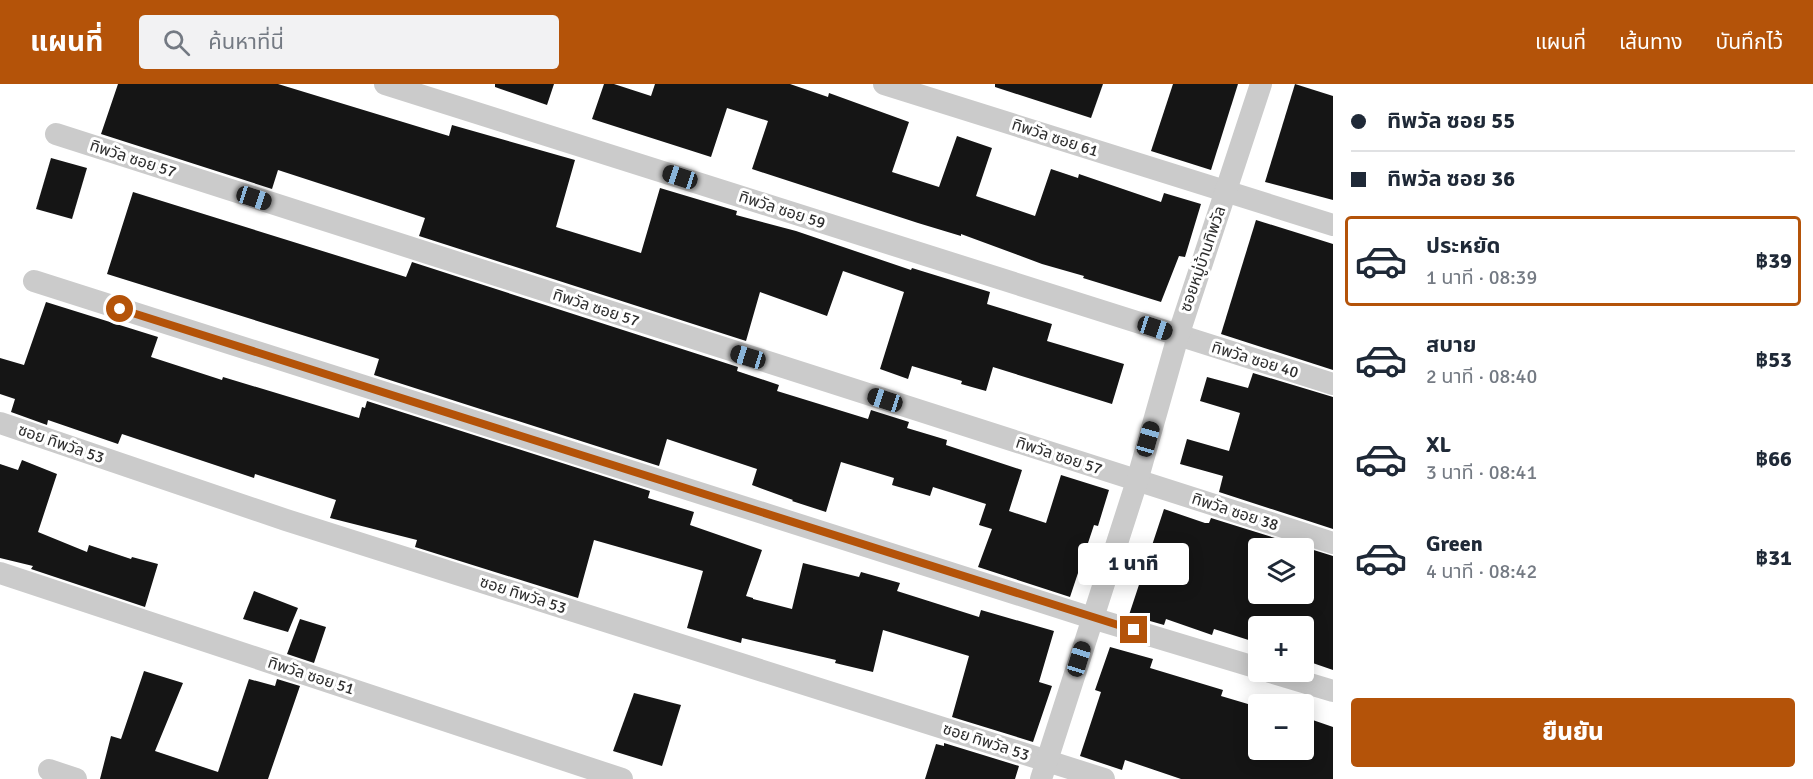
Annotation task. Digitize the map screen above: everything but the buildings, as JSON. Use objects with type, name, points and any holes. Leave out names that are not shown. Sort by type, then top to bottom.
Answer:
[{"type":"street","name":"ทิพวัล ซอย 59","points":[[386,84],[1178,336]]},
{"type":"street","name":"ทิพวัล ซอย 61","points":[[884,84],[1333,225]]},
{"type":"street","name":"ซอยหมู่บ้านทิพวัล","points":[[1044,770],[1137,481],[1178,336],[1261,84]]},
{"type":"street","name":"ทิพวัล ซอย 57","points":[[56,134],[1137,481]]},
{"type":"street","points":[[34,281],[1092,618],[1248,665]]},
{"type":"street","name":"ทิพวัล ซอย 40","points":[[1178,336],[1333,384]]},
{"type":"street","name":"ซอย ทิพวัล 53","points":[[0,423],[286,520],[1044,770],[1104,779]]},
{"type":"street","name":"ทิพวัล ซอย 38","points":[[1137,481],[1333,543]]},
{"type":"street","name":"ทิพวัล ซอย 51","points":[[0,573],[622,779]]},
{"type":"street","points":[[1303,682],[1333,691]]},
{"type":"street","points":[[49,770],[76,779]]},
{"type":"route","points":[[120,309],[1134,630]]}]
